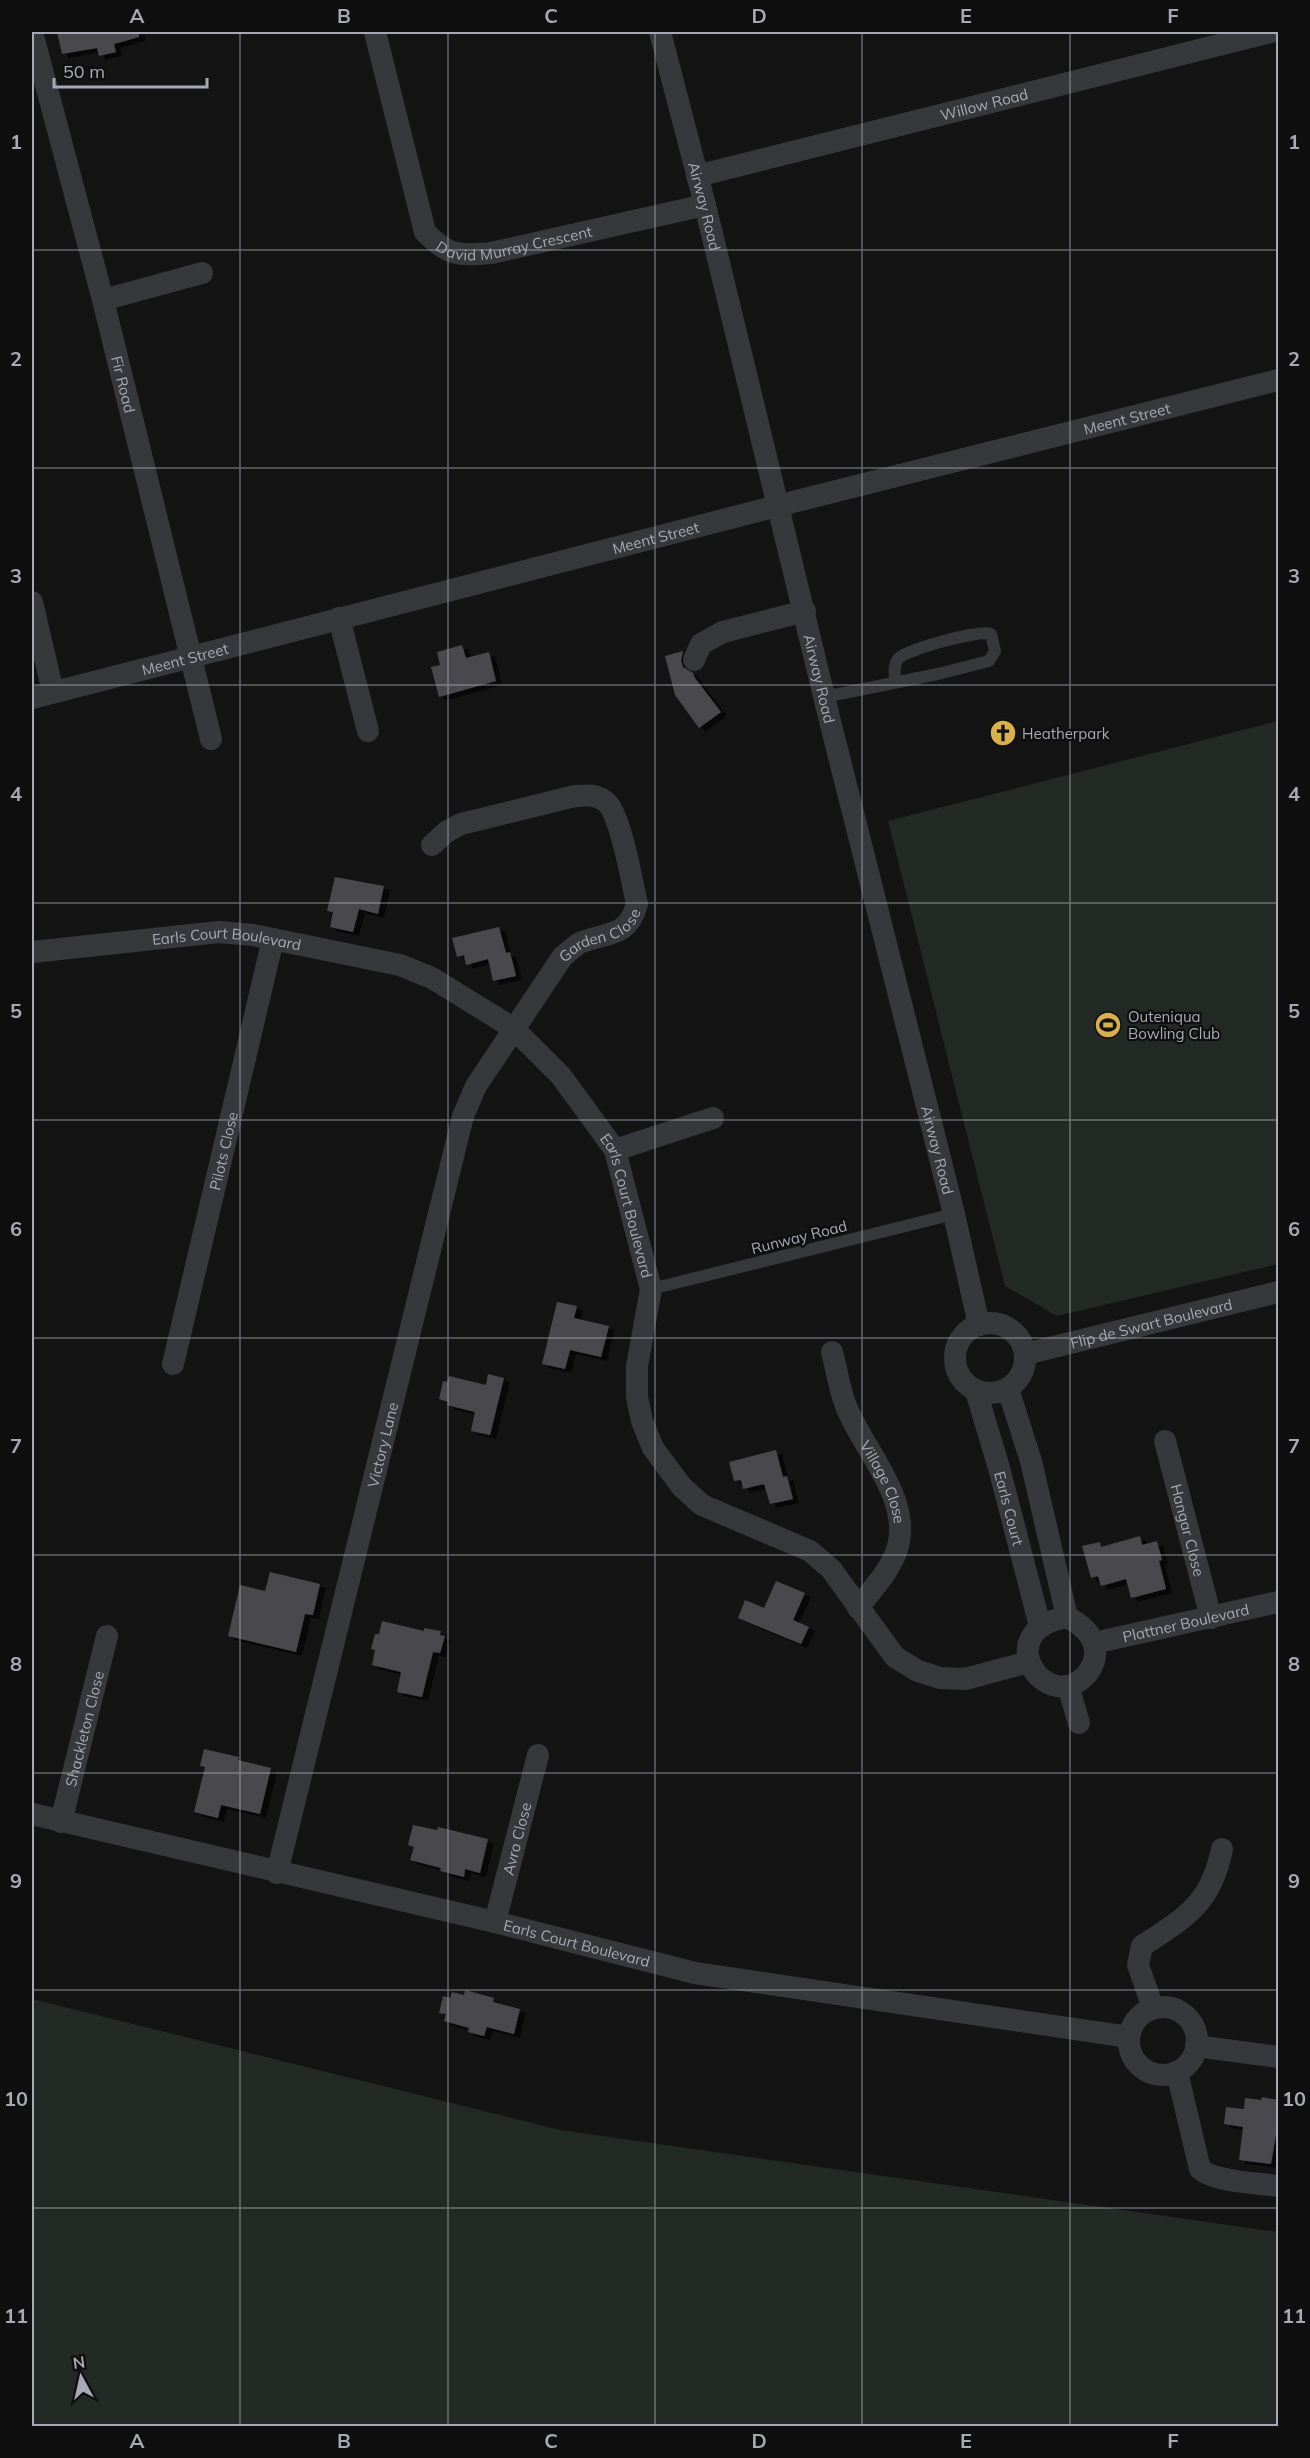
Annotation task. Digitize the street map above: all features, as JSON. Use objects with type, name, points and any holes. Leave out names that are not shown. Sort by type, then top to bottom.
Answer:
[{"type":"street","name":"Fir Road","points":[[32,32],[103,300],[211,739]]},
{"type":"street","name":"David Murray Crescent","points":[[375,32],[425,232],[438,245],[461,256],[491,253],[705,205]]},
{"type":"street","name":"Airway Road","points":[[660,32],[705,205],[824,697],[954,1214],[979,1325]]},
{"type":"street","name":"Willow Road","points":[[697,176],[1271,32]]},
{"type":"street","points":[[103,300],[202,273]]},
{"type":"street","name":"Meent Street","points":[[42,695],[777,506],[1278,381]]},
{"type":"street","points":[[32,602],[42,695]]},
{"type":"street","points":[[694,660],[701,644],[723,632],[805,611]]},
{"type":"street","points":[[339,618],[368,731]]},
{"type":"street","name":"Garden Close","points":[[432,845],[446,832],[460,824],[575,796],[592,794],[605,801],[615,813],[637,904],[634,915],[627,926],[616,933],[580,943],[563,956],[513,1028]]},
{"type":"street","name":"Earls Court Boulevard","points":[[32,952],[219,932],[273,939],[400,965],[432,978],[513,1028],[561,1076],[615,1150],[651,1289],[637,1366],[637,1397],[642,1421],[653,1448],[682,1487],[702,1504],[810,1551],[831,1569],[895,1657],[918,1671],[940,1678],[965,1679],[1029,1662]]},
{"type":"street","name":"Pilots Close","points":[[172,1364],[273,939]]},
{"type":"street","name":"Victory Lane","points":[[277,1873],[463,1116],[476,1086],[513,1028]]},
{"type":"street","points":[[615,1150],[713,1118]]},
{"type":"street","name":"Flip de Swart Boulevard","points":[[1025,1354],[1278,1292]]},
{"type":"street","points":[[992,1323],[1009,1329],[1022,1342],[1025,1354],[1022,1374],[1008,1389],[992,1394],[976,1391],[962,1380],[955,1365],[956,1348],[965,1334],[979,1325],[992,1323]]},
{"type":"street","name":"Village Close","points":[[832,1352],[846,1406],[886,1479],[896,1504],[899,1524],[899,1544],[892,1563],[858,1608]]},
{"type":"street","name":"Earls Court","points":[[1008,1389],[1031,1461],[1066,1617]]},
{"type":"street","name":"Earls Court","points":[[976,1391],[999,1468],[1040,1626]]},
{"type":"street","name":"Hangar Close","points":[[1165,1441],[1211,1618]]},
{"type":"street","name":"Plattner Boulevard","points":[[1094,1643],[1278,1602]]},
{"type":"street","points":[[1066,1617],[1083,1625],[1094,1643],[1095,1657],[1090,1670],[1081,1680],[1068,1686],[1054,1686],[1041,1679],[1029,1662],[1027,1650],[1030,1639],[1040,1626],[1051,1620],[1066,1617]]},
{"type":"street","name":"Shackleton Close","points":[[61,1822],[107,1636]]},
{"type":"street","points":[[1068,1686],[1079,1723]]},
{"type":"street","name":"Avro Close","points":[[495,1922],[538,1755]]},
{"type":"street","name":"Earls Court Boulevard","points":[[32,1814],[277,1873],[495,1922],[695,1973],[1129,2037]]},
{"type":"street","points":[[1153,2008],[1138,1965],[1142,1946],[1177,1924],[1194,1910],[1208,1891],[1218,1869],[1222,1849]]},
{"type":"street","points":[[1165,2007],[1176,2009],[1185,2015],[1193,2024],[1197,2035],[1193,2057],[1177,2072],[1167,2074],[1147,2071],[1133,2056],[1129,2037],[1137,2019],[1153,2008],[1165,2007]]},
{"type":"street","points":[[1196,2046],[1278,2057]]},
{"type":"street","points":[[1177,2072],[1200,2169],[1205,2174],[1216,2177],[1278,2186]]},
{"type":"lane","points":[[824,697],[895,682],[989,661],[995,651],[991,634],[986,632],[964,636],[903,655],[895,664],[895,682]]},
{"type":"lane","name":"Runway Road","points":[[651,1289],[954,1214]]},
{"type":"shaded area","name":"Outeniqua Bowling Club","points":[[1278,721],[1278,1264],[1057,1316],[1005,1286],[888,821]]},
{"type":"shaded area","points":[[32,1999],[560,2130],[1278,2232],[1278,2426],[32,2426]]},
{"type":"building","points":[[57,32],[139,32],[139,37],[114,44],[116,52],[99,56],[97,48],[62,54]]},
{"type":"building","points":[[462,645],[466,658],[489,652],[496,681],[439,697],[431,667],[440,665],[437,652]]},
{"type":"building","points":[[683,651],[681,661],[683,667],[693,673],[721,712],[699,728],[675,695],[665,656]]},
{"type":"building","points":[[335,877],[384,886],[378,914],[359,909],[353,932],[330,927],[333,912],[327,911]]},
{"type":"building","points":[[499,927],[506,953],[510,952],[516,976],[493,981],[488,959],[466,965],[464,955],[457,957],[452,938]]},
{"type":"building","points":[[557,1302],[577,1306],[574,1318],[609,1326],[601,1357],[570,1350],[565,1369],[542,1364]]},
{"type":"building","points":[[488,1374],[504,1378],[490,1435],[471,1431],[475,1412],[447,1405],[448,1402],[439,1399],[443,1381],[447,1382],[449,1376],[486,1385]]},
{"type":"building","points":[[776,1450],[783,1477],[787,1476],[793,1499],[770,1504],[764,1484],[743,1489],[741,1480],[734,1481],[729,1462]]},
{"type":"building","points":[[1140,1536],[1142,1545],[1157,1541],[1166,1589],[1131,1598],[1126,1579],[1101,1586],[1098,1576],[1091,1578],[1082,1546],[1100,1542],[1101,1547]]},
{"type":"building","points":[[270,1572],[320,1584],[313,1615],[305,1614],[296,1652],[228,1636],[240,1585],[265,1591]]},
{"type":"building","points":[[776,1581],[805,1593],[793,1620],[809,1627],[801,1644],[738,1618],[745,1600],[764,1608]]},
{"type":"building","points":[[382,1621],[424,1631],[424,1628],[441,1631],[440,1635],[445,1636],[440,1653],[433,1652],[422,1697],[397,1692],[401,1672],[372,1665],[375,1650],[371,1649],[375,1634],[379,1634]]},
{"type":"building","points":[[204,1749],[239,1757],[238,1760],[271,1768],[260,1814],[221,1805],[218,1818],[194,1812],[205,1767],[200,1766]]},
{"type":"building","points":[[413,1825],[437,1830],[438,1827],[488,1839],[480,1873],[465,1869],[464,1877],[410,1860],[414,1847],[408,1845]]},
{"type":"building","points":[[465,1990],[494,1998],[493,2002],[520,2009],[514,2034],[487,2027],[484,2036],[468,2032],[469,2028],[444,2021],[446,2014],[439,2013],[443,1996],[450,1998],[452,1992],[464,1995]]},
{"type":"building","points":[[1262,2097],[1278,2100],[1278,2123],[1271,2164],[1239,2160],[1243,2127],[1224,2124],[1226,2107],[1244,2109],[1245,2098],[1261,2100]]},
{"type":"place","name":"Heatherpark","points":[[1003,733]]},
{"type":"place","name":"Outeniqua Bowling Club","points":[[1108,1025]]}]
